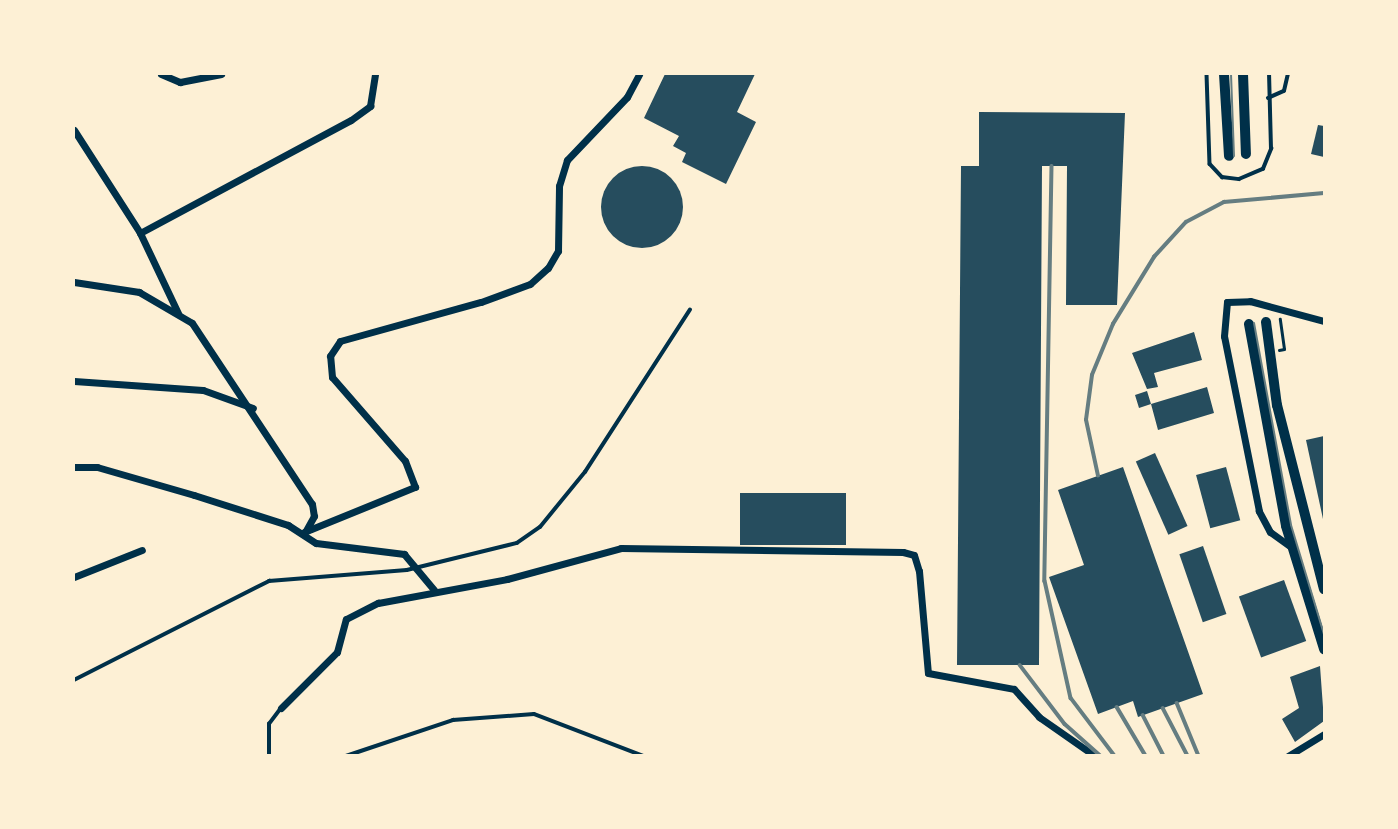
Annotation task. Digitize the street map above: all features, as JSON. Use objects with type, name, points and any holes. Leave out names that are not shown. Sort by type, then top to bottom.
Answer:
[{"type":"main road","points":[[1224,74],[1229,156]]},
{"type":"main road","points":[[1243,74],[1246,154]]},
{"type":"main road","points":[[1266,322],[1277,405],[1325,589]]},
{"type":"main road","points":[[1249,324],[1261,414],[1291,547],[1325,649]]},
{"type":"street","points":[[161,74],[180,82],[221,74]]},
{"type":"street","points":[[140,233],[351,120],[370,106],[375,74]]},
{"type":"street","points":[[304,533],[415,487],[405,461],[332,377],[330,356],[340,341],[481,302],[530,284],[548,268],[558,251],[559,186],[567,160],[627,97],[639,74]]},
{"type":"street","points":[[74,130],[140,233],[178,313]]},
{"type":"street","points":[[74,282],[139,292],[178,313],[214,350],[312,504],[314,516],[304,533]]},
{"type":"street","points":[[1291,547],[1270,532],[1259,511],[1224,336],[1227,302],[1325,321]]},
{"type":"street","points":[[74,381],[203,390],[253,408]]},
{"type":"street","points":[[74,467],[137,478],[304,533],[316,543],[391,550],[408,558],[434,590]]},
{"type":"street","points":[[281,709],[337,652],[346,619],[377,603],[434,590],[507,579],[621,548],[903,552],[914,555],[919,571],[928,673],[1014,689],[1040,717],[1095,755]]},
{"type":"street","points":[[74,577],[142,550]]},
{"type":"street","points":[[1288,755],[1325,734]]},
{"type":"lane","points":[[1207,74],[1210,164],[1222,177],[1239,179],[1263,169],[1271,149],[1269,74]]},
{"type":"lane","points":[[1268,98],[1284,91],[1288,74]]},
{"type":"lane","points":[[74,680],[269,581],[407,570],[517,543],[540,527],[585,472],[690,310]]},
{"type":"lane","points":[[269,755],[269,724],[281,709]]},
{"type":"lane","points":[[346,755],[453,720],[534,714],[644,755]]},
{"type":"path","points":[[1276,351],[1284,349],[1279,310]]},
{"type":"building","points":[[665,74],[755,74],[737,112],[756,122],[726,184],[682,162],[686,153],[673,146],[679,136],[644,118]]},
{"type":"building","points":[[979,112],[1125,113],[1117,305],[1066,305],[1067,166],[1042,166],[1039,665],[957,665],[961,166],[979,166]]},
{"type":"building","points":[[1318,125],[1324,126],[1324,157],[1311,154]]},
{"type":"building","points":[[642,166],[658,169],[671,178],[680,191],[683,207],[680,223],[671,236],[658,245],[642,248],[626,245],[613,236],[604,223],[601,207],[604,191],[613,178],[626,169]]},
{"type":"building","points":[[1194,332],[1202,360],[1154,373],[1158,387],[1147,389],[1132,353]]},
{"type":"building","points":[[1207,387],[1214,413],[1158,430],[1151,404]]},
{"type":"building","points":[[1147,391],[1151,404],[1139,408],[1135,395]]},
{"type":"building","points":[[1324,436],[1324,519],[1323,519],[1306,440]]},
{"type":"building","points":[[1155,453],[1188,526],[1168,535],[1136,462]]},
{"type":"building","points":[[1123,467],[1203,694],[1138,717],[1133,701],[1098,714],[1049,577],[1084,565],[1058,490]]},
{"type":"building","points":[[1226,467],[1240,520],[1210,528],[1196,475]]},
{"type":"building","points":[[740,493],[846,493],[846,545],[740,545]]},
{"type":"building","points":[[1203,546],[1226,614],[1203,622],[1179,554]]},
{"type":"building","points":[[1284,580],[1306,641],[1261,657],[1239,596]]},
{"type":"building","points":[[1320,666],[1324,721],[1295,742],[1282,719],[1299,708],[1290,677]]},
{"type":"tram line","points":[[1231,74],[1234,156]]},
{"type":"tram line","points":[[1254,323],[1291,525],[1324,634]]},
{"type":"railway","points":[[1052,166],[1045,581],[1071,698],[1115,756]]},
{"type":"railway","points":[[1098,476],[1086,420],[1092,375],[1113,324],[1154,257],[1186,222],[1224,202],[1324,193]]},
{"type":"railway","points":[[1020,665],[1065,724],[1101,756]]},
{"type":"railway","points":[[1177,703],[1199,756]]},
{"type":"railway","points":[[1117,707],[1146,756]]},
{"type":"railway","points":[[1163,708],[1188,756]]},
{"type":"railway","points":[[1143,715],[1164,756]]}]
